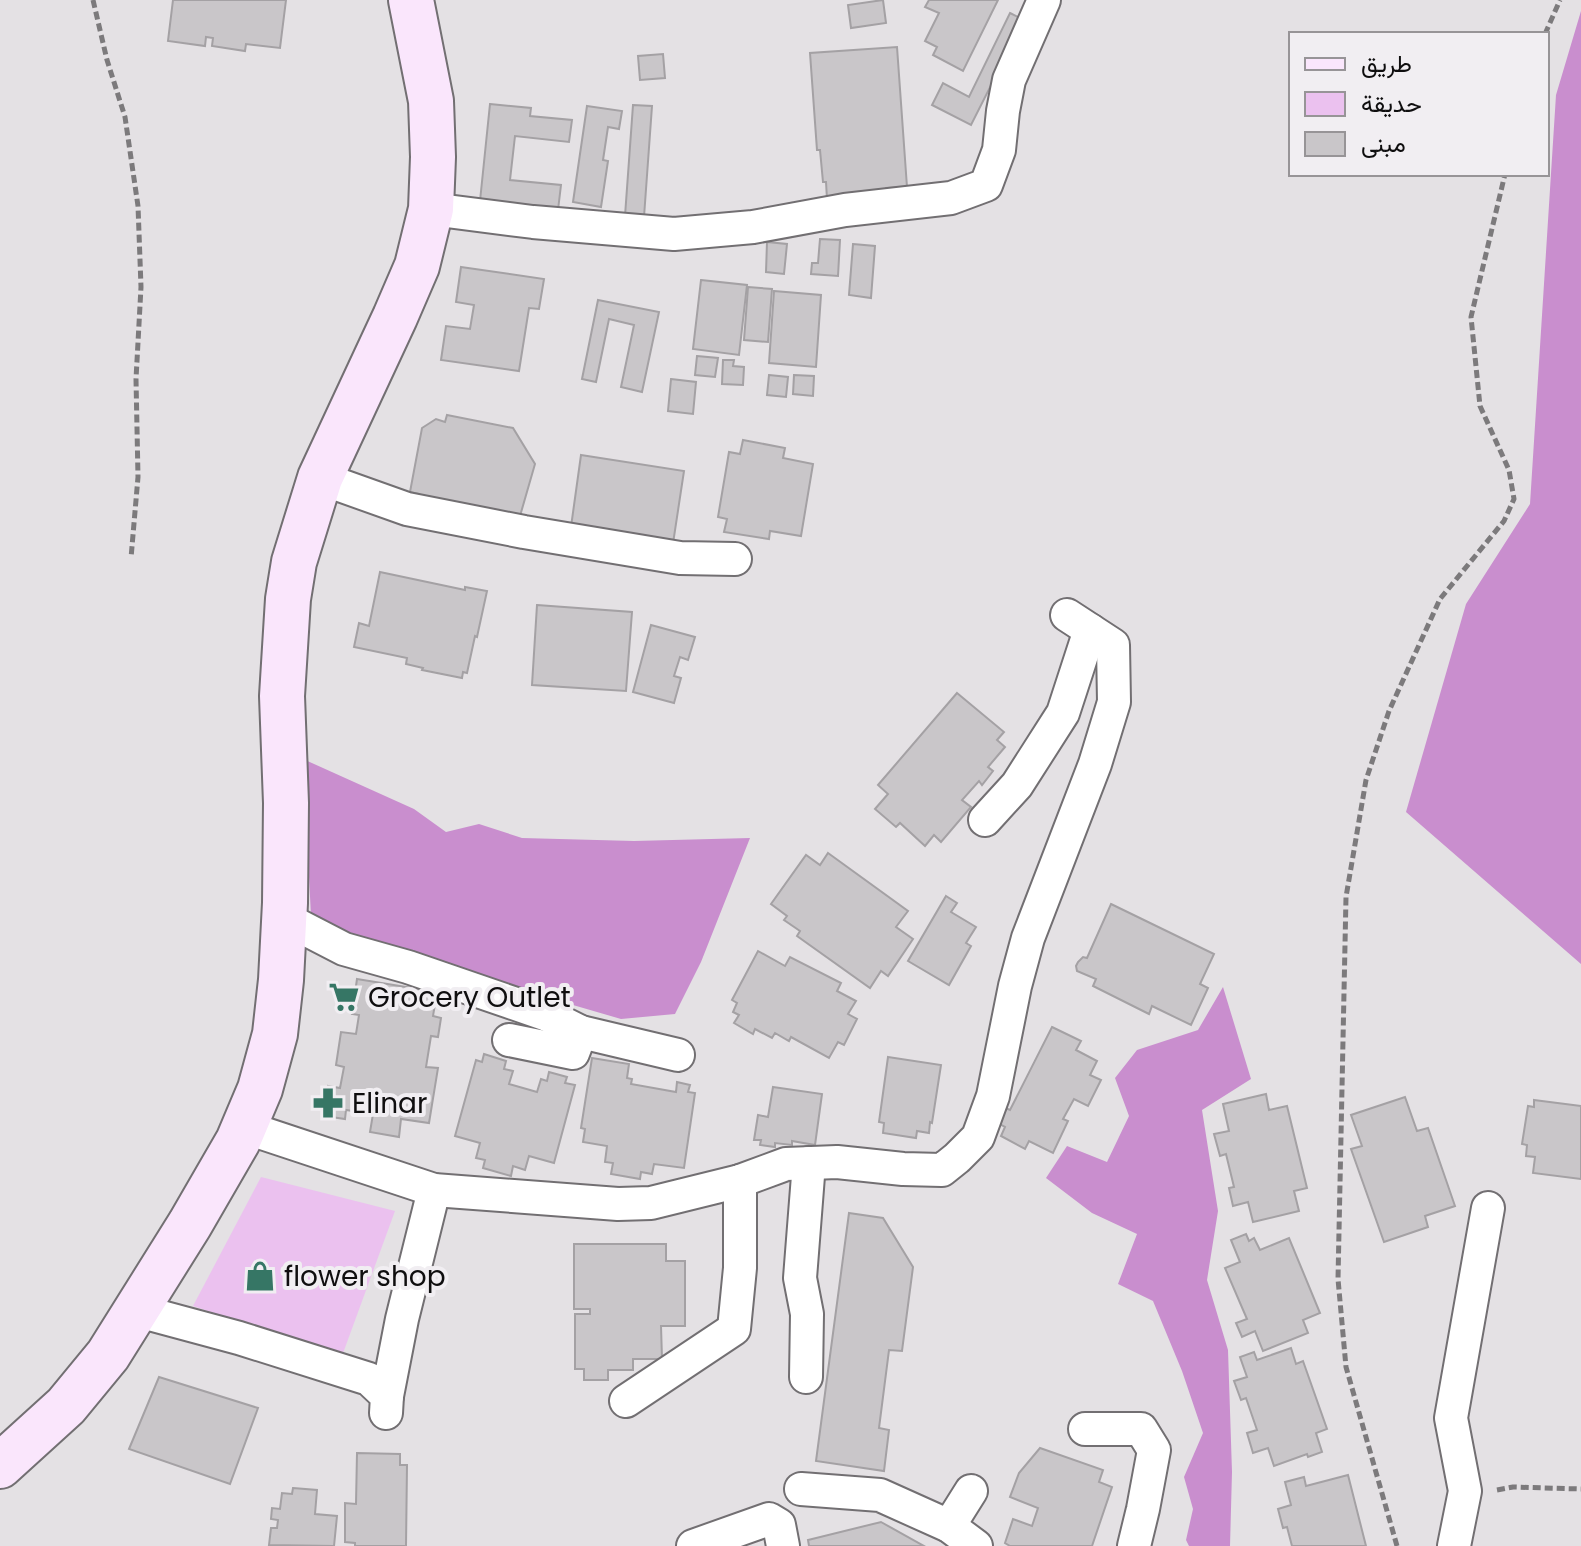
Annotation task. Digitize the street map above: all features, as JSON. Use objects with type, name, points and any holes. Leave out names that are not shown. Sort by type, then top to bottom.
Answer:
[{"type":"main road","points":[[0,1466],[66,1406],[108,1355],[238,1141],[260,1089],[275,1034],[281,980],[286,803],[282,696],[288,599],[294,562],[320,478],[417,266],[431,209],[431,101],[411,0]]},
{"type":"street","points":[[431,209],[533,222],[674,234],[753,227],[845,210],[951,198],[986,185],[999,150],[1009,80],[1044,0]]},
{"type":"street","points":[[320,478],[407,509],[680,558],[735,559]]},
{"type":"street","points":[[244,1127],[434,1190],[618,1204],[651,1203],[740,1181],[786,1164],[837,1162],[942,1170],[978,1137],[993,1096],[1028,938],[1095,764],[1114,702],[1113,645],[1078,622],[1063,713],[1017,785],[985,820]]},
{"type":"street","points":[[284,918],[344,949],[408,967],[545,1014],[581,1032],[678,1055]]},
{"type":"street","points":[[509,1040],[573,1053],[581,1032]]},
{"type":"street","points":[[806,1377],[807,1314],[800,1278],[809,1163]]},
{"type":"street","points":[[626,1401],[734,1329],[740,1268],[740,1181]]},
{"type":"street","points":[[135,1310],[239,1338],[369,1379],[387,1404],[402,1319],[434,1190]]},
{"type":"street","points":[[1454,1546],[1465,1491],[1451,1418],[1488,1208]]},
{"type":"street","points":[[1085,1429],[1141,1429],[1154,1450],[1134,1546]]},
{"type":"street","points":[[801,1489],[880,1495],[949,1526],[976,1546]]},
{"type":"street","points":[[949,1526],[971,1491]]},
{"type":"street","points":[[693,1546],[769,1519],[779,1525],[783,1546]]},
{"type":"path","points":[[93,0],[125,117],[138,206],[141,287],[136,379],[138,477],[131,558]]},
{"type":"path","points":[[1546,32],[1560,0]]},
{"type":"path","points":[[1397,1546],[1346,1367],[1338,1279],[1346,897],[1366,780],[1389,711],[1440,599],[1504,521],[1514,499],[1509,470],[1480,406],[1471,317],[1505,176]]},
{"type":"path","points":[[1465,1491],[1485,1493],[1513,1487],[1581,1489]]},
{"type":"green space","points":[[261,1177],[395,1211],[342,1356],[193,1306]]},
{"type":"shaded area","points":[[1581,11],[1581,964],[1406,812],[1466,604],[1530,504],[1556,95]]},
{"type":"shaded area","points":[[303,759],[414,809],[446,832],[479,824],[522,838],[634,841],[750,838],[701,962],[675,1014],[621,1019],[341,933],[311,916]]},
{"type":"shaded area","points":[[1223,987],[1251,1079],[1202,1110],[1218,1211],[1207,1280],[1228,1350],[1232,1472],[1230,1546],[1189,1546],[1186,1540],[1193,1509],[1184,1477],[1203,1433],[1153,1301],[1118,1284],[1137,1234],[1092,1213],[1046,1178],[1067,1146],[1107,1162],[1129,1116],[1115,1078],[1137,1050],[1198,1030]]},
{"type":"building","points":[[173,0],[286,0],[280,48],[246,44],[245,51],[212,46],[213,38],[206,37],[205,46],[168,41]]},
{"type":"building","points":[[883,0],[886,23],[851,28],[848,5]]},
{"type":"building","points":[[929,0],[998,0],[963,71],[933,55],[937,47],[925,41],[939,13],[925,7]]},
{"type":"building","points":[[1010,13],[1024,20],[971,125],[932,105],[943,83],[969,97]]},
{"type":"building","points":[[897,47],[907,187],[886,188],[886,198],[827,199],[820,150],[817,150],[810,53]]},
{"type":"building","points":[[663,54],[665,78],[640,80],[638,56]]},
{"type":"building","points":[[490,104],[531,108],[530,116],[572,120],[569,142],[515,136],[510,180],[561,185],[558,210],[480,201]]},
{"type":"building","points":[[633,105],[652,106],[644,217],[625,216]]},
{"type":"building","points":[[587,106],[622,111],[619,129],[608,127],[603,160],[608,161],[601,207],[573,202]]},
{"type":"building","points":[[820,239],[840,240],[838,276],[811,274],[812,263],[818,263]]},
{"type":"building","points":[[767,242],[787,244],[784,274],[766,272]]},
{"type":"building","points":[[853,244],[875,246],[871,298],[849,295]]},
{"type":"building","points":[[461,267],[544,279],[539,309],[529,308],[519,371],[441,360],[446,326],[470,329],[474,305],[456,302]]},
{"type":"building","points":[[701,280],[747,285],[739,355],[693,349]]},
{"type":"building","points":[[748,287],[772,289],[768,342],[744,340]]},
{"type":"building","points":[[774,291],[821,295],[816,367],[769,363]]},
{"type":"building","points":[[598,300],[659,312],[642,392],[621,387],[634,325],[609,319],[596,382],[582,379]]},
{"type":"building","points":[[697,356],[718,358],[715,377],[695,375]]},
{"type":"building","points":[[723,360],[734,360],[733,366],[744,367],[743,385],[722,384]]},
{"type":"building","points":[[769,375],[788,377],[786,397],[767,395]]},
{"type":"building","points":[[794,375],[814,376],[813,396],[793,394]]},
{"type":"building","points":[[671,379],[696,382],[693,414],[668,411]]},
{"type":"building","points":[[447,415],[513,428],[535,464],[520,516],[501,511],[498,519],[416,504],[419,494],[410,492],[422,428],[436,419],[445,422]]},
{"type":"building","points":[[743,440],[785,448],[783,458],[813,464],[801,536],[770,531],[769,539],[724,532],[727,519],[718,517],[729,452],[740,454]]},
{"type":"building","points":[[581,455],[684,471],[672,550],[570,534]]},
{"type":"building","points":[[380,572],[465,590],[465,587],[487,591],[467,673],[463,672],[462,678],[422,670],[406,664],[407,658],[354,647],[359,623],[369,626]]},
{"type":"building","points":[[537,605],[632,612],[626,691],[532,685]]},
{"type":"building","points":[[651,625],[695,637],[688,660],[680,657],[674,676],[681,678],[674,703],[633,692]]},
{"type":"building","points":[[957,693],[1004,732],[997,740],[1005,747],[988,767],[993,771],[982,785],[979,781],[962,800],[971,807],[941,842],[934,835],[925,846],[900,823],[896,827],[875,809],[888,794],[878,785]]},
{"type":"building","points":[[828,853],[908,911],[896,927],[913,939],[888,976],[881,971],[870,988],[797,936],[800,931],[784,920],[787,916],[771,904],[806,855],[820,865]]},
{"type":"building","points":[[946,896],[957,903],[951,912],[976,927],[966,943],[971,946],[949,985],[908,961]]},
{"type":"building","points":[[1111,904],[1214,954],[1200,984],[1208,988],[1191,1025],[1152,1006],[1149,1014],[1093,986],[1096,979],[1077,971],[1078,962],[1083,957],[1087,958]]},
{"type":"building","points":[[758,951],[785,966],[790,957],[841,983],[837,991],[856,1001],[848,1014],[857,1019],[844,1045],[838,1042],[829,1058],[791,1037],[789,1041],[775,1033],[772,1038],[755,1029],[753,1034],[734,1023],[739,1015],[733,1012],[737,1003],[732,1000]]},
{"type":"building","points":[[357,979],[437,992],[433,1016],[441,1018],[438,1037],[431,1036],[426,1067],[438,1068],[429,1123],[401,1119],[399,1137],[370,1132],[373,1114],[346,1110],[345,1119],[324,1116],[328,1086],[340,1088],[344,1067],[336,1065],[341,1032],[356,1034],[359,1015],[352,1014]]},
{"type":"building","points":[[1052,1027],[1081,1041],[1076,1050],[1097,1061],[1090,1075],[1101,1080],[1088,1106],[1074,1099],[1063,1119],[1068,1121],[1053,1153],[1029,1141],[1025,1149],[1001,1136],[1005,1127],[996,1122],[1003,1107],[1010,1110]]},
{"type":"building","points":[[484,1054],[506,1061],[504,1069],[513,1071],[509,1084],[537,1092],[541,1079],[547,1081],[549,1072],[567,1077],[565,1083],[575,1085],[554,1163],[529,1156],[525,1170],[513,1166],[511,1176],[483,1168],[485,1160],[476,1158],[480,1143],[455,1136],[476,1060],[482,1062]]},
{"type":"building","points":[[888,1057],[941,1065],[929,1133],[917,1131],[916,1138],[883,1133],[884,1123],[879,1122]]},
{"type":"building","points":[[592,1058],[629,1064],[627,1078],[632,1079],[631,1084],[676,1092],[677,1082],[690,1085],[688,1092],[695,1093],[684,1168],[654,1164],[652,1174],[641,1172],[640,1179],[611,1174],[613,1163],[605,1162],[607,1146],[583,1142],[585,1129],[581,1128]]},
{"type":"building","points":[[773,1087],[822,1094],[815,1145],[792,1141],[792,1145],[775,1143],[775,1147],[760,1145],[761,1140],[754,1140],[758,1115],[768,1117]]},
{"type":"building","points":[[1266,1094],[1269,1110],[1287,1106],[1307,1188],[1294,1191],[1299,1211],[1253,1222],[1248,1202],[1233,1206],[1229,1188],[1234,1187],[1226,1154],[1220,1156],[1214,1134],[1229,1131],[1223,1104]]},
{"type":"building","points":[[1405,1097],[1417,1131],[1428,1128],[1455,1206],[1425,1216],[1428,1227],[1384,1242],[1351,1149],[1362,1146],[1351,1115]]},
{"type":"building","points":[[1534,1100],[1581,1106],[1581,1179],[1533,1173],[1535,1157],[1526,1156],[1527,1145],[1522,1144],[1528,1106],[1534,1107]]},
{"type":"building","points":[[849,1213],[883,1218],[913,1267],[902,1351],[889,1350],[879,1428],[889,1430],[884,1471],[816,1461]]},
{"type":"building","points":[[1246,1234],[1249,1241],[1254,1238],[1260,1250],[1289,1238],[1320,1313],[1303,1320],[1308,1333],[1263,1351],[1255,1331],[1242,1337],[1236,1323],[1247,1319],[1225,1268],[1240,1262],[1231,1240]]},
{"type":"building","points":[[574,1244],[666,1244],[666,1261],[685,1261],[685,1326],[661,1326],[662,1359],[633,1359],[633,1370],[608,1370],[608,1380],[584,1380],[584,1369],[575,1369],[575,1314],[590,1314],[590,1309],[574,1309]]},
{"type":"building","points":[[1291,1348],[1296,1364],[1303,1361],[1327,1429],[1316,1433],[1322,1452],[1274,1466],[1268,1448],[1253,1453],[1247,1433],[1257,1430],[1246,1398],[1241,1400],[1234,1381],[1247,1377],[1240,1357],[1254,1352],[1257,1360]]},
{"type":"building","points":[[159,1377],[258,1408],[230,1484],[129,1449]]},
{"type":"building","points":[[1040,1448],[1103,1470],[1099,1482],[1112,1487],[1092,1546],[1010,1546],[1005,1543],[1013,1519],[1032,1526],[1038,1508],[1010,1497],[1019,1473]]},
{"type":"building","points":[[357,1453],[400,1454],[400,1465],[407,1465],[406,1546],[355,1546],[355,1543],[345,1542],[345,1503],[356,1504]]},
{"type":"building","points":[[1348,1475],[1366,1546],[1292,1546],[1278,1509],[1291,1505],[1285,1482],[1304,1477],[1306,1486]]},
{"type":"building","points":[[293,1488],[317,1490],[315,1514],[337,1516],[334,1546],[269,1545],[271,1528],[277,1528],[278,1520],[271,1519],[272,1508],[280,1509],[282,1493],[292,1494]]},
{"type":"building","points":[[881,1522],[924,1546],[809,1546],[808,1540]]},
{"type":"place","name":"Grocery Outlet","points":[[344,997]]},
{"type":"place","name":"Elinar","points":[[328,1103]]},
{"type":"place","name":"flower shop","points":[[260,1276]]}]
